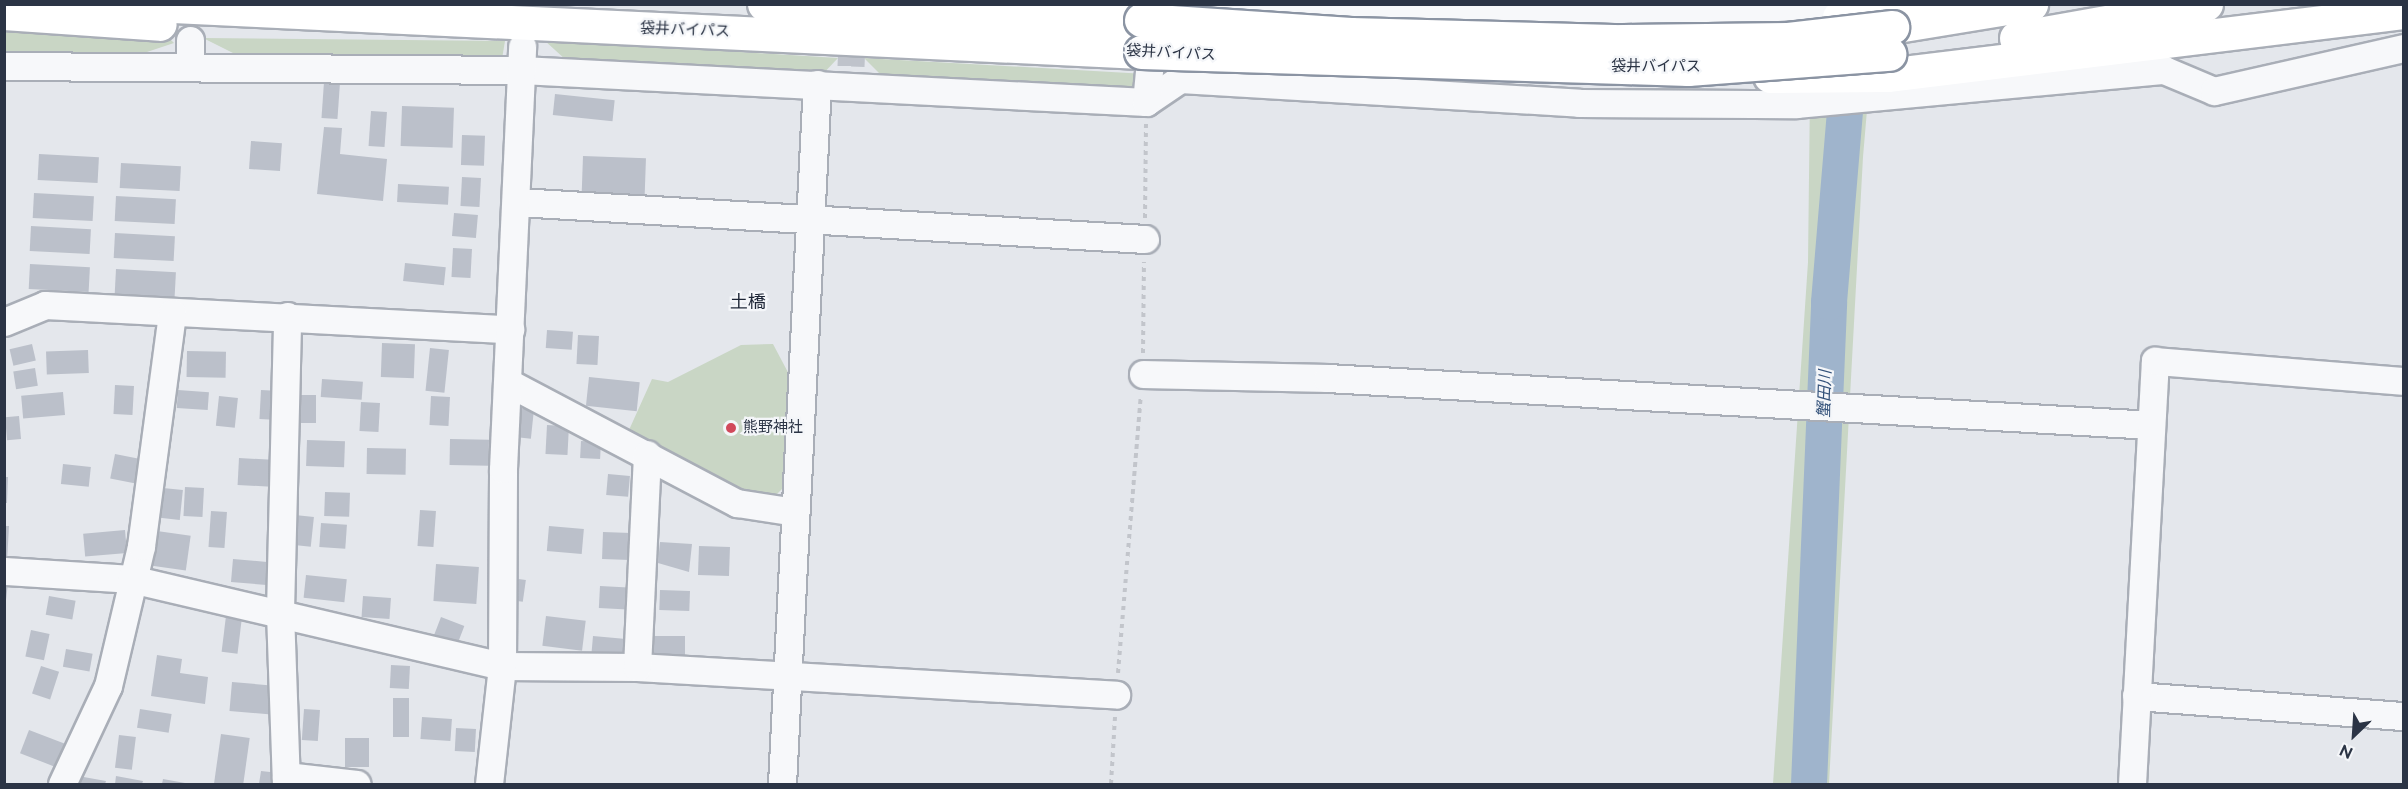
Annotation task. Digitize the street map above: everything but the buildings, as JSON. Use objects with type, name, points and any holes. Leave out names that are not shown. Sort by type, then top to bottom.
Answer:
[{"type":"highway","name":"袋井バイパス","points":[[131,4],[320,16],[1141,52],[1689,54],[1887,53],[2082,30],[2206,4]]},
{"type":"highway","name":"袋井バイパス","points":[[764,4],[1148,12],[1351,34],[1689,54]]},
{"type":"highway","points":[[1887,53],[1925,4]]},
{"type":"highway","name":"袋井バイパス","points":[[1887,53],[2031,4]]},
{"type":"highway","points":[[1689,54],[1887,53],[2403,12]]},
{"type":"highway","points":[[4,13],[228,29],[320,16]]},
{"type":"street","points":[[1206,4],[1619,18],[1817,4]]},
{"type":"street","points":[[1146,102],[1148,12]]},
{"type":"street","points":[[190,40],[190,67]]},
{"type":"street","points":[[4,66],[190,67],[521,58],[817,84],[851,76],[1146,102],[1180,79],[1579,103],[1796,104],[1887,53],[2164,70],[2214,91],[2403,48]]},
{"type":"street","points":[[489,784],[502,666],[510,329],[517,202],[521,58]]},
{"type":"street","points":[[782,784],[817,84]]},
{"type":"street","points":[[517,202],[1144,239]]},
{"type":"street","points":[[4,322],[45,305],[172,313],[287,315],[510,329]]},
{"type":"street","points":[[62,784],[108,686],[131,579],[141,546],[172,313]]},
{"type":"street","points":[[287,315],[280,611],[286,780],[357,784]]},
{"type":"street","points":[[2132,784],[2155,361],[2403,381]]},
{"type":"street","points":[[1143,374],[1327,378],[2151,425]]},
{"type":"street","points":[[509,383],[737,503],[795,512]]},
{"type":"street","points":[[637,667],[647,454]]},
{"type":"street","points":[[4,571],[131,579],[280,611],[502,666],[637,667],[1116,695]]},
{"type":"street","points":[[2136,696],[2403,716]]},
{"type":"path","points":[[1111,784],[1116,695],[1143,374],[1146,102]]},
{"type":"green space","points":[[1811,5],[1876,5],[1863,157],[1829,784],[1773,784],[1808,262]]},
{"type":"green space","points":[[5,28],[167,36],[174,43],[138,55],[5,53]]},
{"type":"green space","points":[[203,38],[505,41],[502,59],[239,56]]},
{"type":"green space","points":[[544,40],[838,58],[820,77],[566,60]]},
{"type":"green space","points":[[864,58],[1146,74],[1139,101],[885,79]]},
{"type":"green space","points":[[773,344],[791,378],[786,485],[763,508],[653,453],[629,430],[652,379],[668,382],[741,345]]},
{"type":"waterway","name":"蟹田川","points":[[1809,784],[1829,302],[1849,63]]},
{"type":"tunnel","points":[[851,66],[853,19]]},
{"type":"place","name":"熊野神社","points":[[731,428]]},
{"type":"district","name":"土橋","points":[[748,302]]}]
